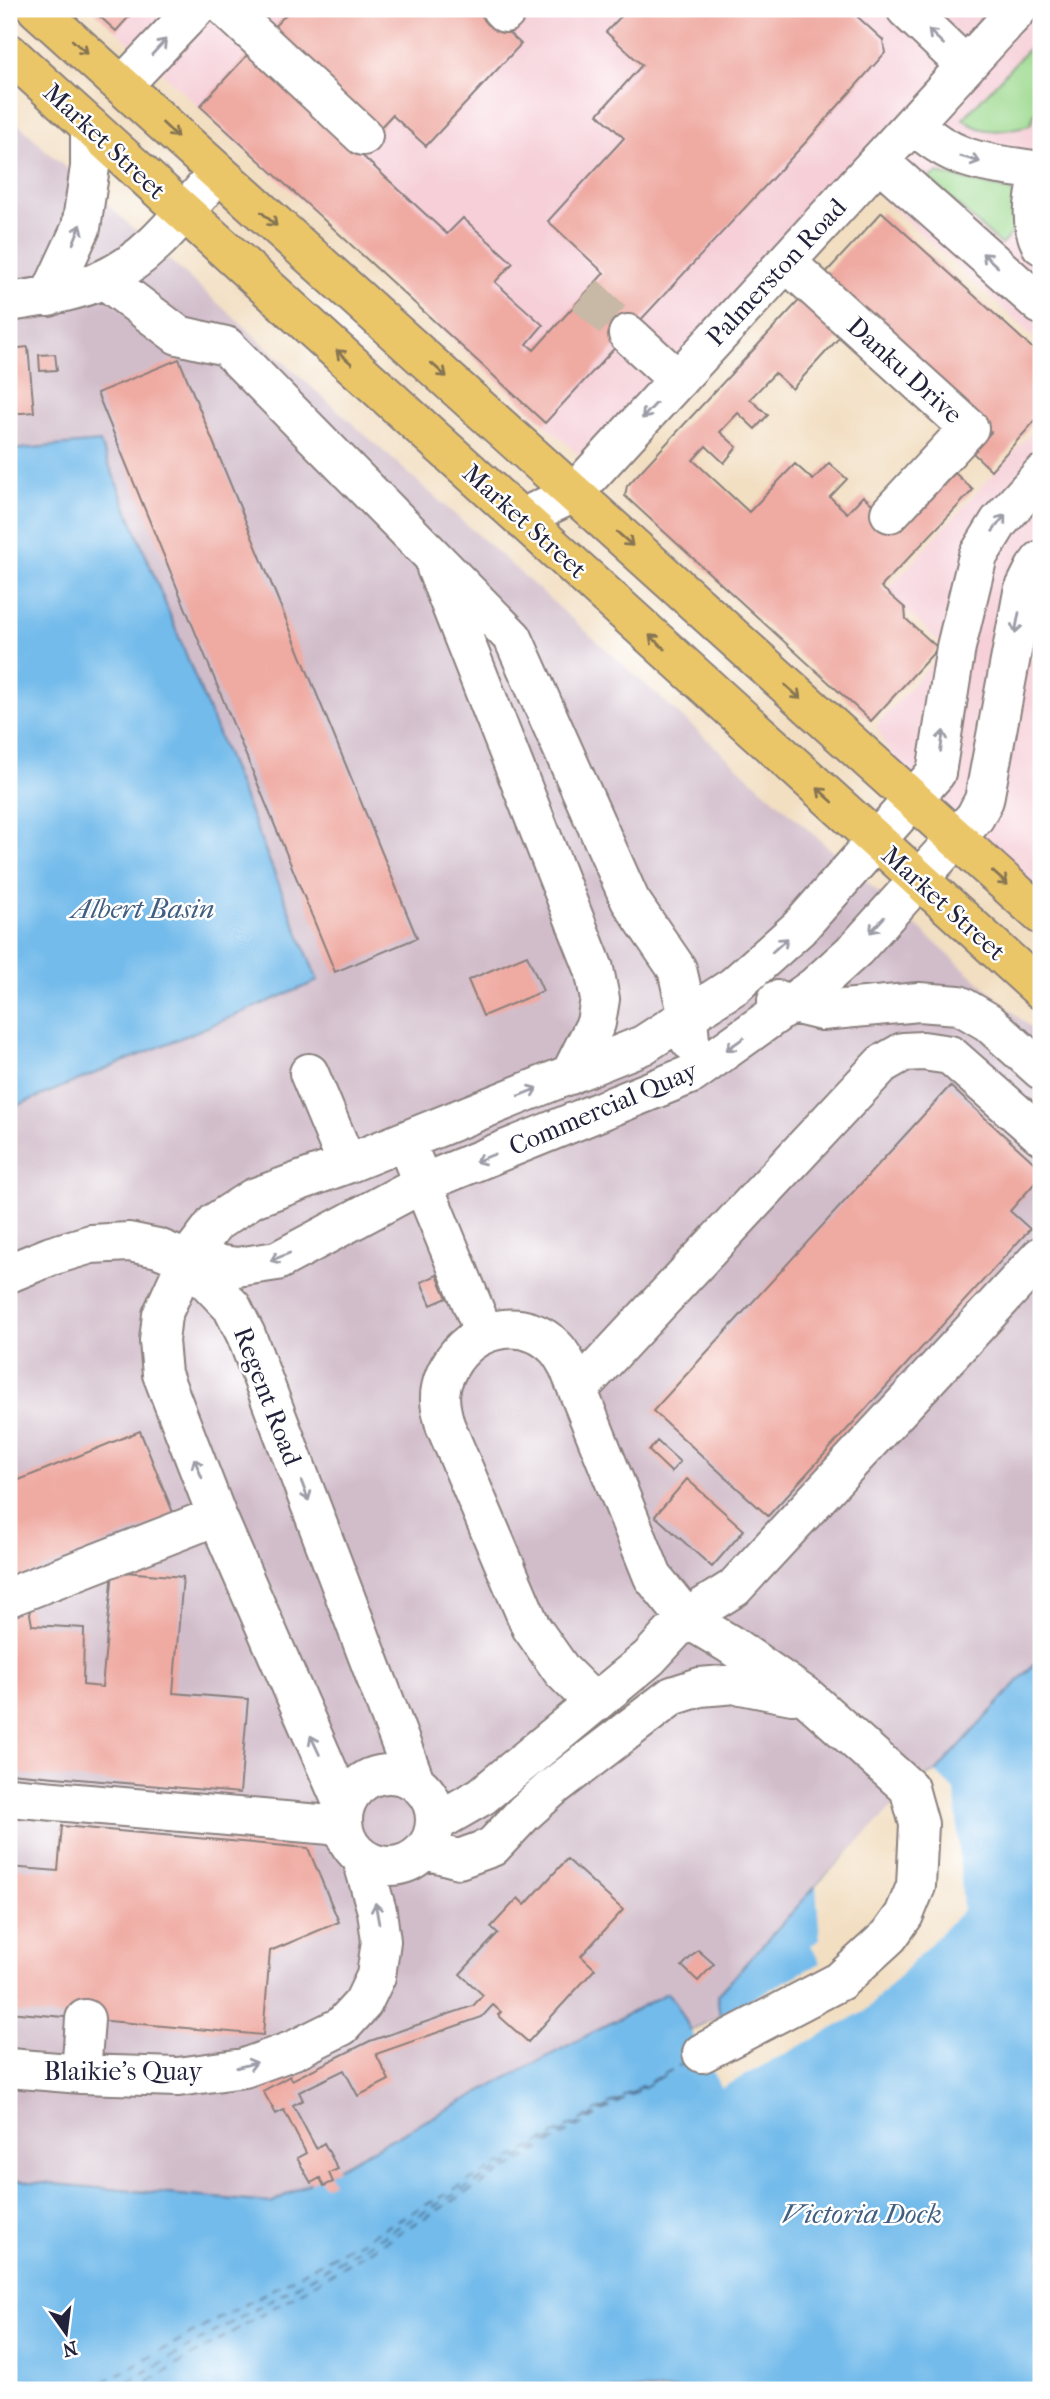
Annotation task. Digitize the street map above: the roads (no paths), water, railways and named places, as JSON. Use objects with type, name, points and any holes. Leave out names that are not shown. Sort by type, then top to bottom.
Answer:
[{"type":"main road","name":"Market Street","points":[[37,9],[1041,915]]},
{"type":"main road","name":"Market Street","points":[[9,53],[1041,990]]},
{"type":"street","points":[[123,85],[195,9]]},
{"type":"street","points":[[227,9],[363,136]]},
{"type":"street","points":[[906,9],[966,66]]},
{"type":"street","name":"Palmerston Road","points":[[522,518],[574,493],[1018,9]]},
{"type":"street","points":[[913,124],[944,149],[966,159],[1041,170],[1033,220],[1041,244]]},
{"type":"street","points":[[49,297],[81,228],[90,167],[90,127]]},
{"type":"street","points":[[879,161],[1041,305]]},
{"type":"street","points":[[9,302],[49,297],[104,279],[121,270],[146,251],[218,173]]},
{"type":"street","name":"Danku Drive","points":[[786,262],[969,428],[890,513]]},
{"type":"street","points":[[104,279],[178,335],[226,346],[513,638],[630,900],[677,969],[688,1017],[692,1074]]},
{"type":"street","points":[[628,334],[678,380]]},
{"type":"street","name":"Commercial Quay","points":[[187,1260],[216,1222],[253,1198],[347,1164],[643,1045],[734,986],[799,928],[913,800],[938,768],[956,647],[978,556],[999,522],[1041,475]]},
{"type":"street","points":[[430,552],[594,969],[600,999],[596,1023],[570,1075]]},
{"type":"street","name":"Commercial Quay","points":[[9,1273],[51,1255],[91,1244],[129,1242],[158,1248],[187,1260],[237,1267],[277,1261],[423,1183],[692,1074],[791,1005],[856,949],[975,817],[984,800],[1023,592],[1041,560]]},
{"type":"street","points":[[677,969],[791,1005],[822,1011],[919,1002],[958,1006],[988,1022],[1041,1070]]},
{"type":"street","points":[[578,1390],[882,1064],[903,1052],[923,1051],[950,1055],[1041,1135]]},
{"type":"street","points":[[309,1073],[347,1164]]},
{"type":"street","points":[[405,1141],[484,1333]]},
{"type":"street","points":[[187,1260],[162,1315],[159,1341],[162,1374],[217,1516],[343,1817],[346,1839],[352,1850],[362,1859],[374,1865],[388,1867],[415,1859],[430,1836],[649,1658],[686,1618],[734,1588],[1041,1256]]},
{"type":"street","name":"Regent Road","points":[[187,1260],[232,1307],[246,1335],[415,1782]]},
{"type":"street","points":[[594,1703],[562,1671],[531,1627],[445,1425],[440,1403],[444,1375],[461,1349],[484,1333],[499,1328],[520,1329],[541,1336],[557,1349],[568,1366],[653,1577],[686,1618],[808,1698],[909,1788],[919,1824],[916,1886],[904,1915],[889,1936],[840,1982],[702,2053]]},
{"type":"street","points":[[9,1597],[217,1516]]},
{"type":"street","points":[[430,1836],[459,1859],[492,1847],[552,1788],[672,1696],[700,1687],[736,1684],[808,1698]]},
{"type":"street","points":[[343,1817],[355,1788],[373,1776],[402,1775],[415,1782],[430,1800],[433,1807],[430,1836]]},
{"type":"street","points":[[9,1797],[106,1819],[343,1817]]},
{"type":"street","name":"Blaikie's Quay","points":[[9,2068],[81,2074],[178,2077],[244,2067],[293,2050],[342,2025],[363,2003],[372,1985],[376,1976],[381,1941],[377,1911],[362,1859]]},
{"type":"street","points":[[81,2074],[85,2019]]},
{"type":"water","name":"Albert Basin","points":[[100,442],[318,981],[9,1109],[9,450]]},
{"type":"water","name":"Victoria Dock","points":[[1041,1656],[1041,2390],[9,2390],[9,2180],[271,2203],[667,1993],[675,2001],[691,2031],[720,2016],[717,1995],[816,1886],[926,1776],[936,1772]]},
{"type":"tunnel","points":[[585,294],[628,334]]}]
